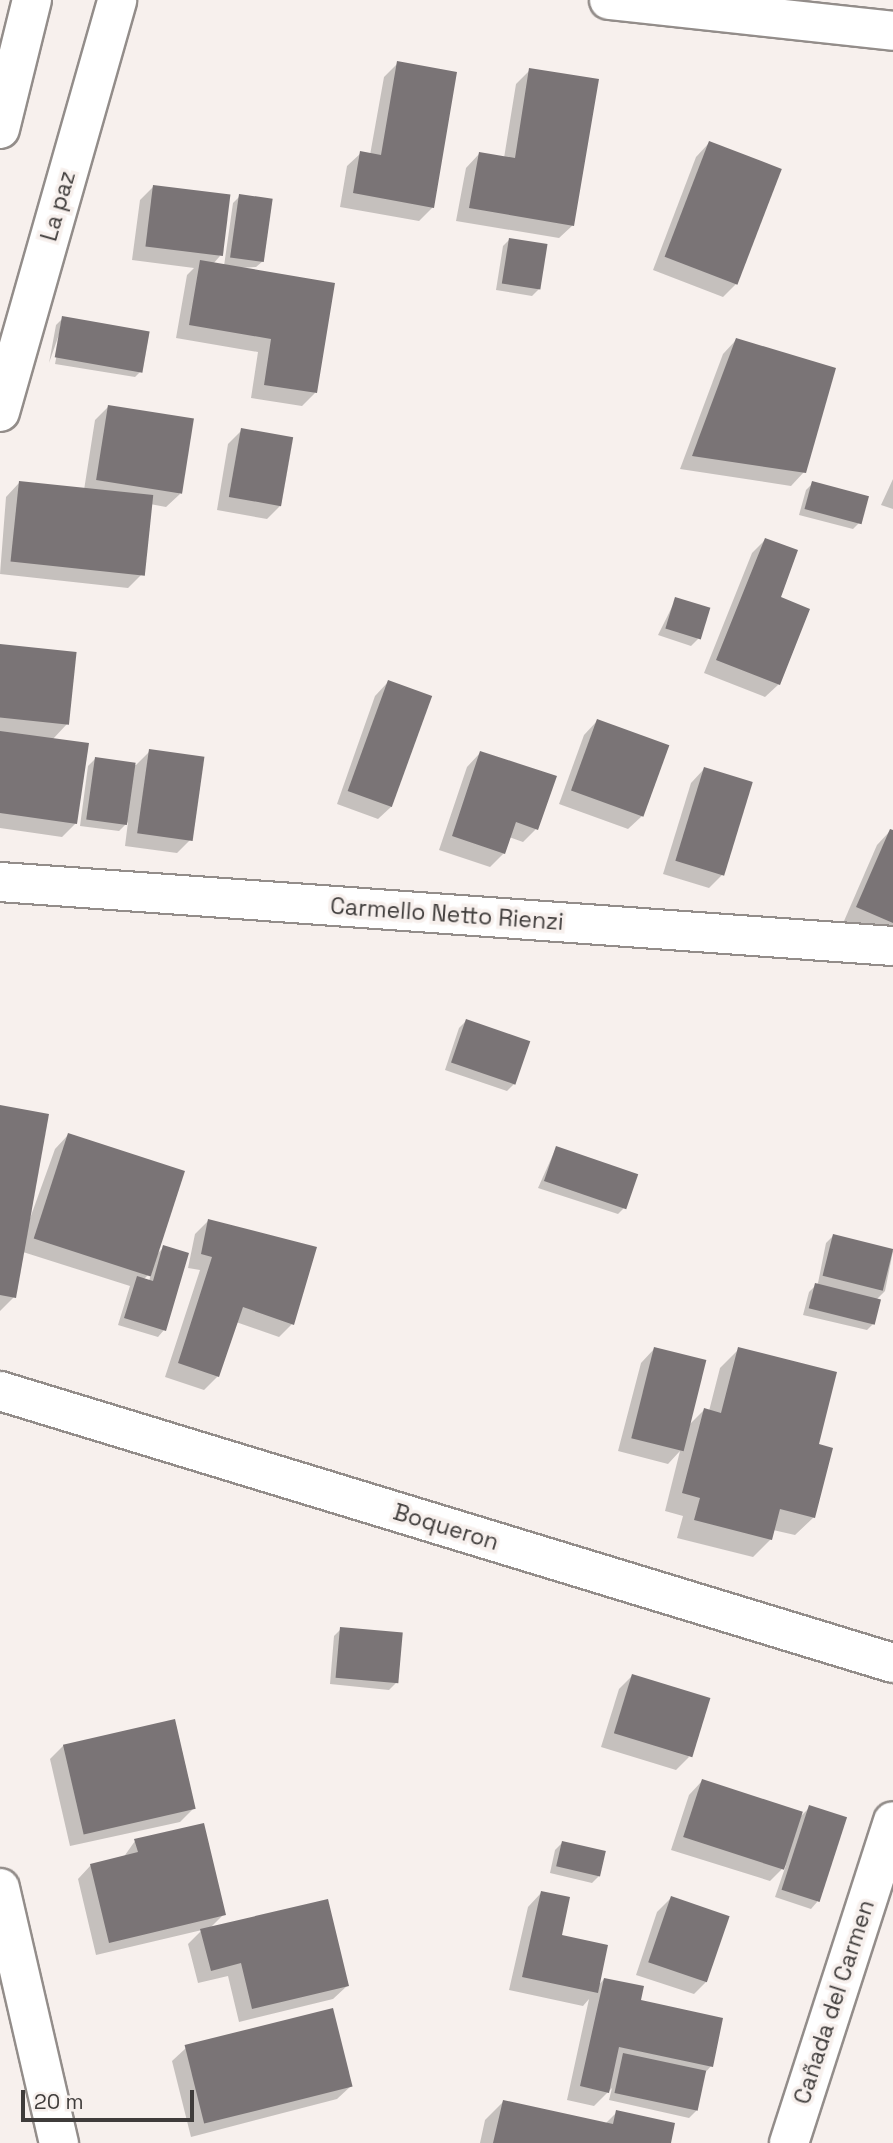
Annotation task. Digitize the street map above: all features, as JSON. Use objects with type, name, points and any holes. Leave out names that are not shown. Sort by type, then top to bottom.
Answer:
[{"type":"street","points":[[0,129],[32,0]]},
{"type":"street","name":"La paz","points":[[0,412],[117,0]]},
{"type":"street","points":[[610,0],[893,31]]},
{"type":"street","name":"Carmello Netto Rienzi","points":[[0,882],[893,946]]},
{"type":"street","name":"Boqueron","points":[[0,1391],[893,1662]]},
{"type":"street","name":"Cañada del Carmen","points":[[789,2143],[893,1821]]},
{"type":"street","points":[[0,1888],[59,2143]]},
{"type":"building","points":[[397,61],[457,72],[434,208],[353,193],[360,151],[381,155]]},
{"type":"building","points":[[529,68],[599,79],[574,226],[469,208],[479,152],[515,158]]},
{"type":"building","points":[[709,141],[782,169],[737,285],[665,257]]},
{"type":"building","points":[[153,185],[230,195],[223,256],[145,247]]},
{"type":"building","points":[[239,194],[273,199],[264,262],[230,257]]},
{"type":"building","points":[[509,238],[548,244],[540,290],[502,283]]},
{"type":"building","points":[[200,260],[335,283],[317,393],[264,385],[271,339],[189,325]]},
{"type":"building","points":[[62,316],[150,331],[142,373],[55,357]]},
{"type":"building","points":[[736,338],[836,368],[806,473],[692,456]]},
{"type":"building","points":[[108,405],[194,419],[182,494],[96,480]]},
{"type":"building","points":[[241,428],[293,437],[281,506],[229,497]]},
{"type":"building","points":[[19,481],[153,495],[145,576],[11,562]]},
{"type":"building","points":[[812,481],[869,496],[861,524],[804,509]]},
{"type":"building","points":[[765,538],[798,550],[781,597],[810,609],[780,685],[716,660]]},
{"type":"building","points":[[675,597],[710,608],[701,639],[665,629]]},
{"type":"building","points":[[0,644],[77,652],[69,725],[0,717]]},
{"type":"building","points":[[388,680],[432,696],[392,807],[348,791]]},
{"type":"building","points":[[597,719],[669,745],[643,817],[571,790]]},
{"type":"building","points":[[0,731],[89,743],[77,824],[0,813]]},
{"type":"building","points":[[149,749],[204,757],[193,841],[137,833]]},
{"type":"building","points":[[480,751],[557,776],[538,830],[516,822],[505,854],[452,836]]},
{"type":"building","points":[[95,757],[136,763],[127,825],[86,819]]},
{"type":"building","points":[[704,767],[753,782],[724,876],[675,861]]},
{"type":"building","points":[[890,829],[893,830],[893,923],[856,907]]},
{"type":"building","points":[[466,1019],[530,1041],[515,1085],[451,1062]]},
{"type":"building","points":[[0,1105],[49,1114],[16,1298],[0,1295]]},
{"type":"building","points":[[68,1133],[185,1171],[151,1277],[34,1239]]},
{"type":"building","points":[[556,1146],[638,1174],[626,1209],[544,1181]]},
{"type":"building","points":[[208,1219],[317,1247],[294,1325],[243,1307],[219,1377],[178,1363],[212,1257],[201,1254]]},
{"type":"building","points":[[833,1234],[893,1249],[883,1291],[823,1276]]},
{"type":"building","points":[[163,1245],[189,1253],[166,1331],[124,1318],[137,1276],[153,1281]]},
{"type":"building","points":[[815,1283],[881,1299],[875,1325],[809,1308]]},
{"type":"building","points":[[654,1347],[706,1360],[684,1451],[631,1438]]},
{"type":"building","points":[[738,1347],[837,1372],[819,1444],[833,1448],[815,1518],[780,1509],[772,1540],[694,1520],[700,1498],[682,1493],[704,1408],[721,1413]]},
{"type":"building","points":[[340,1627],[403,1632],[398,1683],[336,1678]]},
{"type":"building","points":[[632,1674],[710,1698],[692,1757],[614,1733]]},
{"type":"building","points":[[175,1719],[196,1809],[84,1835],[63,1745]]},
{"type":"building","points":[[702,1779],[803,1812],[784,1870],[683,1837]]},
{"type":"building","points":[[809,1805],[847,1817],[820,1902],[781,1890]]},
{"type":"building","points":[[204,1823],[226,1915],[109,1943],[90,1864],[138,1852],[134,1839]]},
{"type":"building","points":[[562,1841],[606,1851],[600,1876],[556,1866]]},
{"type":"building","points":[[541,1891],[570,1897],[562,1935],[608,1945],[598,1993],[522,1977]]},
{"type":"building","points":[[671,1896],[730,1916],[707,1982],[648,1962]]},
{"type":"building","points":[[328,1899],[349,1986],[252,2009],[241,1963],[211,1971],[200,1929]]},
{"type":"building","points":[[604,1978],[644,1986],[641,2000],[723,2018],[713,2067],[619,2047],[609,2093],[580,2086]]},
{"type":"building","points":[[333,2008],[353,2087],[204,2124],[185,2045]]},
{"type":"building","points":[[623,2053],[706,2071],[698,2111],[614,2093]]},
{"type":"building","points":[[503,2100],[613,2124],[616,2110],[675,2123],[671,2143],[493,2143]]}]
